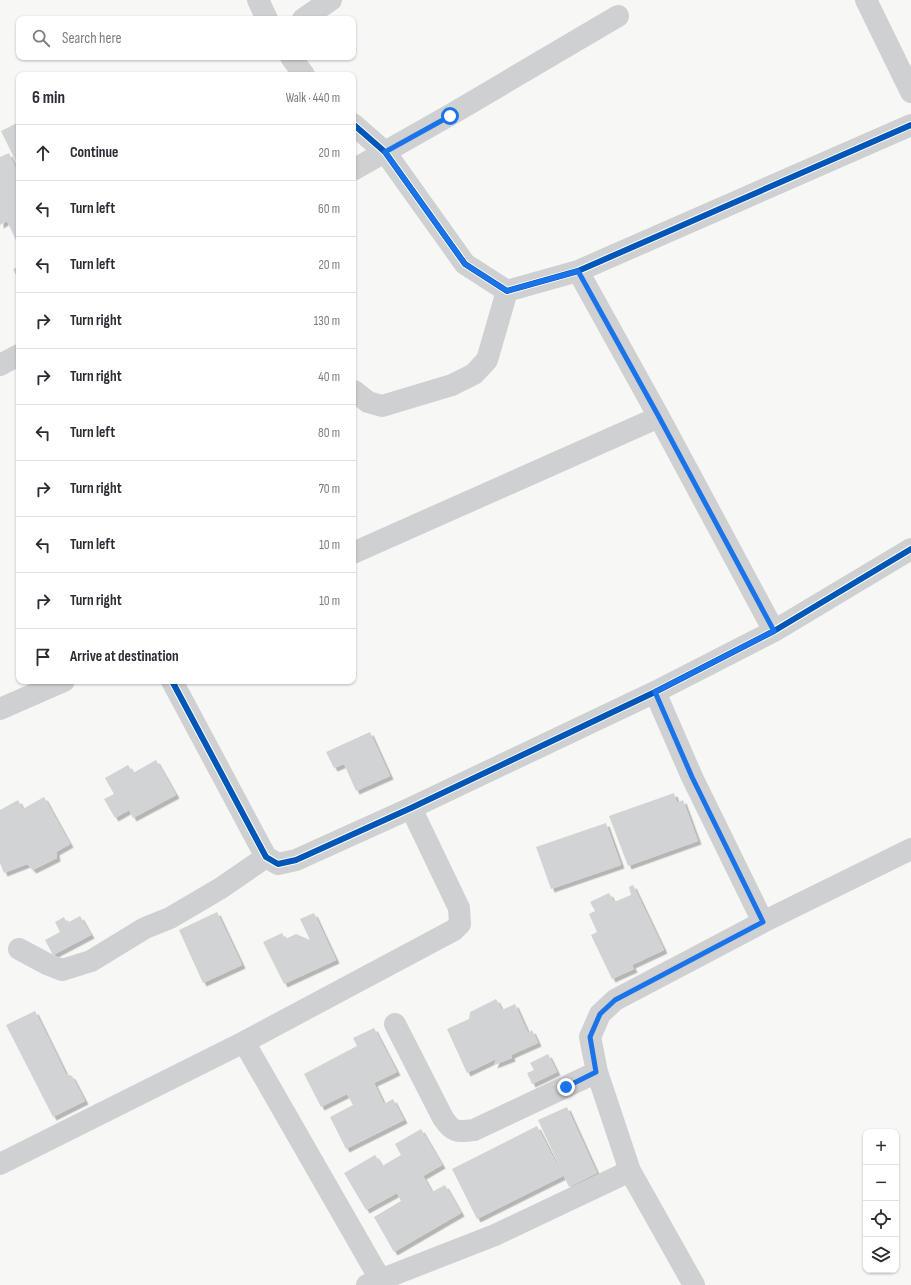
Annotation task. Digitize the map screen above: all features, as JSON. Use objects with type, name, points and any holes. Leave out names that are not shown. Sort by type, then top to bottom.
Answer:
[{"type":"street","points":[[258,0],[266,16]]},
{"type":"street","points":[[307,16],[331,0]]},
{"type":"street","points":[[866,0],[911,92]]},
{"type":"street","points":[[356,168],[450,116],[618,16]]},
{"type":"street","points":[[293,60],[302,72]]},
{"type":"street","points":[[356,127],[385,152],[465,264],[507,291],[578,271],[911,125]]},
{"type":"street","points":[[578,271],[659,417],[774,631]]},
{"type":"street","points":[[356,393],[368,402],[382,406],[452,385],[474,374],[487,360],[507,291]]},
{"type":"street","points":[[0,365],[16,357]]},
{"type":"street","points":[[356,552],[659,417]]},
{"type":"street","points":[[174,684],[266,857],[278,864],[296,860],[411,808],[655,692],[774,631],[911,549]]},
{"type":"street","points":[[0,709],[57,684]]},
{"type":"street","points":[[655,692],[692,777],[763,922]]},
{"type":"street","points":[[0,1164],[244,1042],[454,930],[460,924],[459,908],[411,808]]},
{"type":"street","points":[[694,1285],[630,1171],[596,1072],[590,1037],[600,1014],[615,1000],[763,922],[911,849]]},
{"type":"street","points":[[20,949],[47,964],[62,970],[91,961],[145,928],[170,918],[221,888],[266,857]]},
{"type":"street","points":[[396,1024],[443,1118],[450,1128],[461,1132],[474,1130],[596,1072]]},
{"type":"street","points":[[244,1042],[373,1282],[495,1235],[630,1171]]},
{"type":"building","points":[[16,124],[16,162],[1,131]]},
{"type":"building","points":[[9,153],[16,168],[16,240],[7,221],[0,225],[0,157]]},
{"type":"building","points":[[16,268],[16,275],[13,269]]},
{"type":"building","points":[[370,732],[390,776],[356,791],[344,764],[334,768],[326,752]]},
{"type":"building","points":[[156,760],[176,795],[133,818],[129,810],[115,818],[104,799],[114,794],[105,778],[128,765],[133,773]]},
{"type":"building","points":[[674,793],[677,803],[683,800],[698,841],[628,866],[609,816]]},
{"type":"building","points":[[44,797],[70,844],[56,852],[57,858],[33,870],[27,864],[4,873],[0,863],[0,810],[18,800],[23,809]]},
{"type":"building","points":[[606,823],[621,865],[551,889],[536,847]]},
{"type":"building","points":[[633,885],[664,950],[632,965],[634,969],[612,979],[591,935],[597,932],[589,914],[595,911],[590,902],[609,893],[614,902],[631,895],[629,887]]},
{"type":"building","points":[[217,912],[242,965],[203,983],[179,930]]},
{"type":"building","points":[[314,913],[336,960],[284,984],[263,942],[282,933],[285,939],[296,934],[310,940],[300,919]]},
{"type":"building","points":[[80,916],[91,935],[53,955],[45,940],[60,932],[55,922],[64,917],[67,923]]},
{"type":"building","points":[[496,999],[502,1010],[515,1004],[528,1033],[532,1030],[538,1043],[511,1055],[512,1058],[494,1065],[496,1059],[467,1073],[447,1029],[469,1019],[470,1012]]},
{"type":"building","points":[[35,1011],[66,1074],[72,1076],[85,1101],[53,1117],[6,1025]]},
{"type":"building","points":[[374,1028],[397,1072],[374,1083],[384,1104],[393,1099],[404,1120],[346,1149],[330,1117],[353,1105],[347,1094],[321,1107],[304,1074],[357,1046],[353,1038]]},
{"type":"building","points":[[548,1054],[557,1072],[532,1084],[527,1073],[534,1070],[530,1063]]},
{"type":"building","points":[[567,1107],[597,1173],[569,1187],[538,1120]]},
{"type":"building","points":[[537,1126],[563,1176],[477,1219],[452,1169]]},
{"type":"building","points":[[421,1129],[442,1165],[423,1176],[432,1192],[445,1185],[461,1213],[394,1252],[374,1217],[401,1201],[397,1193],[366,1210],[344,1173],[375,1155],[382,1166],[401,1155],[395,1144]]},
{"type":"cycle path","points":[[356,127],[385,152],[465,264],[507,291],[578,271],[911,125]]},
{"type":"cycle path","points":[[174,684],[266,857],[278,864],[296,860],[411,808],[655,692],[774,631],[911,549]]},
{"type":"route","points":[[450,116],[385,152],[465,264],[507,291],[578,271],[659,417],[774,631],[655,692],[692,777],[763,922],[615,1000],[600,1014],[590,1037],[596,1072],[566,1087]]}]
